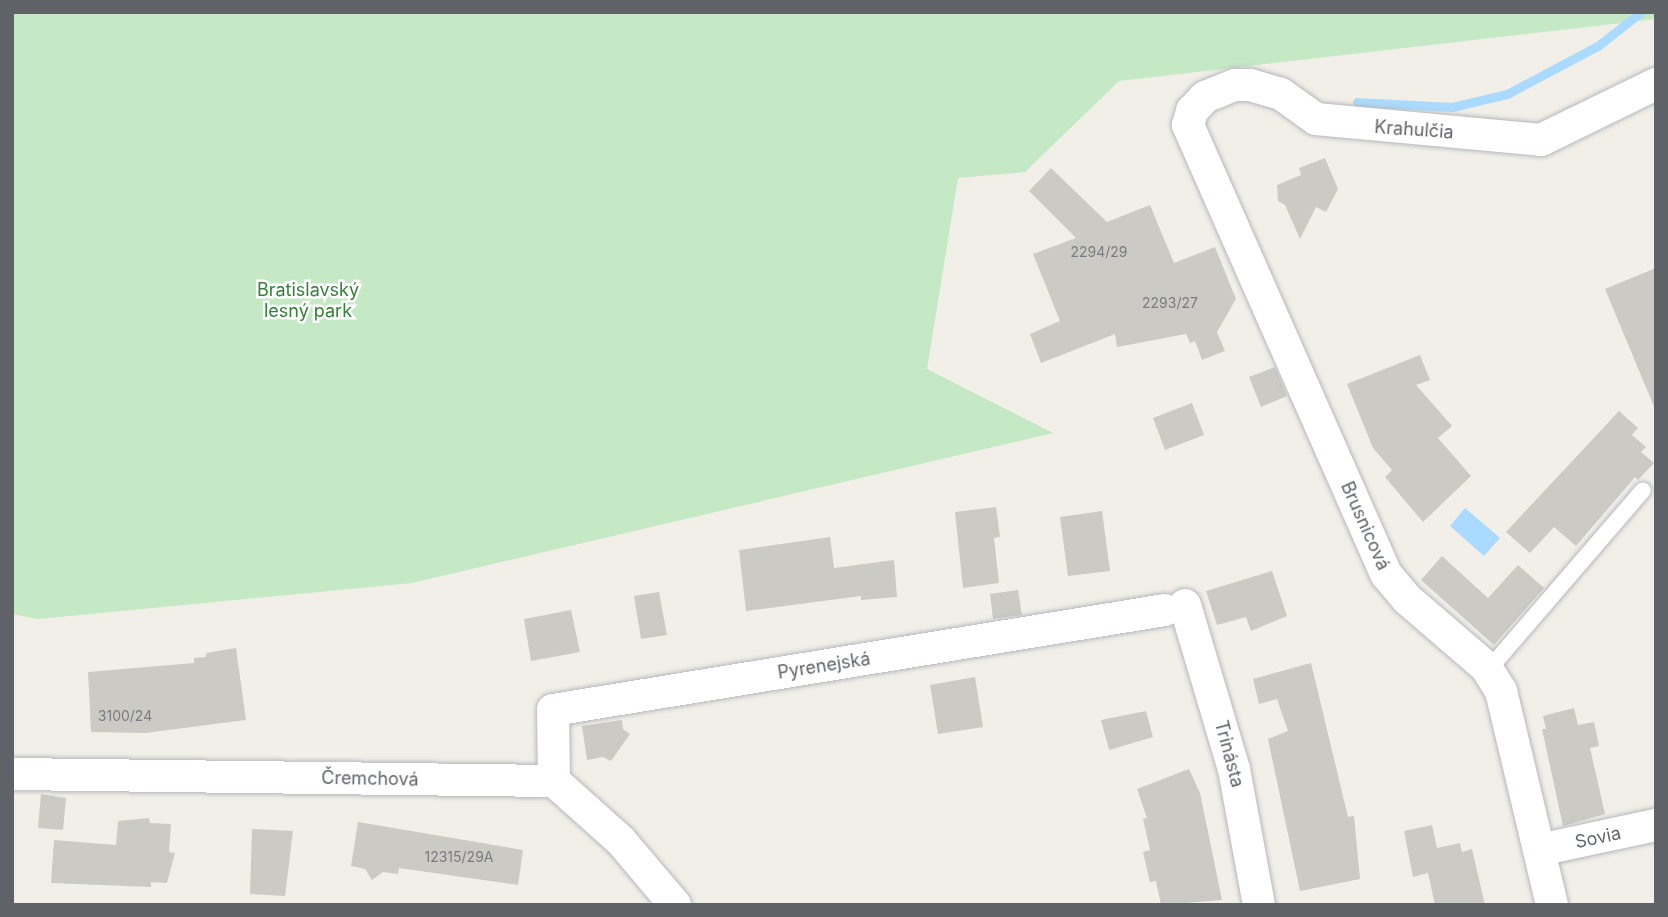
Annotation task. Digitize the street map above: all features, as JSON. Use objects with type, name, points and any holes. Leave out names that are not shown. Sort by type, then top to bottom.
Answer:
[{"type":"street","name":"Krahulčia","points":[[1188,125],[1192,111],[1205,97],[1235,85],[1250,85],[1281,94],[1315,119],[1541,140],[1656,84]]},
{"type":"street","name":"Brusnicová","points":[[1188,125],[1386,574],[1407,599],[1486,667],[1500,691],[1552,905]]},
{"type":"street","name":"Pyrenejská","points":[[554,781],[552,710],[1175,608]]},
{"type":"street","name":"Trinásta","points":[[1175,608],[1234,769],[1259,905]]},
{"type":"street","name":"Čremchová","points":[[12,774],[554,781]]},
{"type":"street","points":[[554,781],[621,841],[675,905]]},
{"type":"street","name":"Sovia","points":[[1539,850],[1656,825]]},
{"type":"lane","points":[[1486,667],[1496,661],[1643,489]]},
{"type":"green space","name":"Bratislavský lesný park","points":[[12,12],[1656,12],[1656,19],[1119,81],[1025,172],[958,178],[927,369],[1053,433],[412,583],[38,619],[12,614]]},
{"type":"water","points":[[1465,508],[1500,538],[1484,556],[1450,526]]},
{"type":"building","points":[[1325,158],[1338,189],[1326,212],[1316,207],[1300,239],[1285,205],[1278,201],[1277,185],[1301,175],[1299,168]]},
{"type":"building","points":[[1051,168],[1107,222],[1150,205],[1174,263],[1215,247],[1236,299],[1217,332],[1225,351],[1202,360],[1195,341],[1190,343],[1186,334],[1117,347],[1115,334],[1041,363],[1030,334],[1060,321],[1033,254],[1076,238],[1029,191]]},
{"type":"building","points":[[1656,268],[1656,409],[1655,409],[1605,289]]},
{"type":"building","points":[[1420,355],[1430,380],[1416,385],[1452,426],[1438,438],[1471,476],[1423,522],[1385,477],[1392,470],[1373,448],[1347,384]]},
{"type":"building","points":[[1275,367],[1287,396],[1261,407],[1249,377]]},
{"type":"building","points":[[1192,403],[1204,435],[1165,450],[1153,418]]},
{"type":"building","points":[[1619,411],[1638,428],[1632,435],[1646,447],[1641,452],[1654,463],[1638,480],[1635,477],[1576,546],[1554,527],[1530,553],[1506,532]]},
{"type":"building","points":[[996,507],[1000,537],[994,538],[999,583],[963,588],[955,512]]},
{"type":"building","points":[[1102,511],[1110,571],[1068,576],[1060,517]]},
{"type":"building","points":[[830,537],[834,568],[894,560],[897,597],[861,600],[861,596],[746,611],[739,550]]},
{"type":"building","points":[[1442,556],[1488,598],[1518,565],[1544,588],[1494,645],[1421,580]]},
{"type":"building","points":[[1272,571],[1287,616],[1251,631],[1246,617],[1217,625],[1206,591]]},
{"type":"building","points":[[1018,590],[1022,615],[993,619],[990,594]]},
{"type":"building","points":[[659,592],[667,635],[641,639],[634,596]]},
{"type":"building","points":[[571,610],[580,652],[531,661],[524,619]]},
{"type":"building","points":[[236,648],[246,720],[145,733],[91,732],[88,672],[194,663],[194,658],[206,657],[206,653]]},
{"type":"building","points":[[1311,663],[1348,817],[1354,816],[1360,879],[1300,891],[1268,739],[1288,731],[1277,699],[1259,704],[1253,679]]},
{"type":"building","points":[[975,677],[983,727],[938,734],[930,685]]},
{"type":"building","points":[[1574,708],[1578,725],[1594,722],[1599,746],[1590,748],[1605,814],[1563,826],[1542,729],[1546,729],[1543,716]]},
{"type":"building","points":[[1146,711],[1153,737],[1109,750],[1101,720]]},
{"type":"building","points":[[622,720],[623,729],[630,734],[611,761],[603,757],[587,760],[582,726]]},
{"type":"building","points":[[1189,769],[1200,793],[1222,900],[1161,905],[1156,881],[1150,882],[1143,852],[1150,850],[1143,819],[1147,818],[1137,789]]},
{"type":"building","points":[[41,794],[66,798],[63,830],[38,828]]},
{"type":"building","points":[[149,818],[150,823],[171,824],[169,852],[175,853],[167,883],[151,882],[151,887],[51,883],[54,840],[116,845],[118,821]]},
{"type":"building","points":[[358,822],[523,850],[518,885],[399,868],[398,874],[383,872],[372,880],[365,869],[351,866]]},
{"type":"building","points":[[1432,825],[1437,848],[1460,843],[1462,852],[1472,849],[1485,905],[1435,905],[1428,873],[1413,877],[1404,831]]},
{"type":"building","points":[[252,829],[293,831],[285,896],[250,894]]},
{"type":"waterway","points":[[1357,102],[1452,107],[1507,94],[1599,45],[1641,12]]}]
